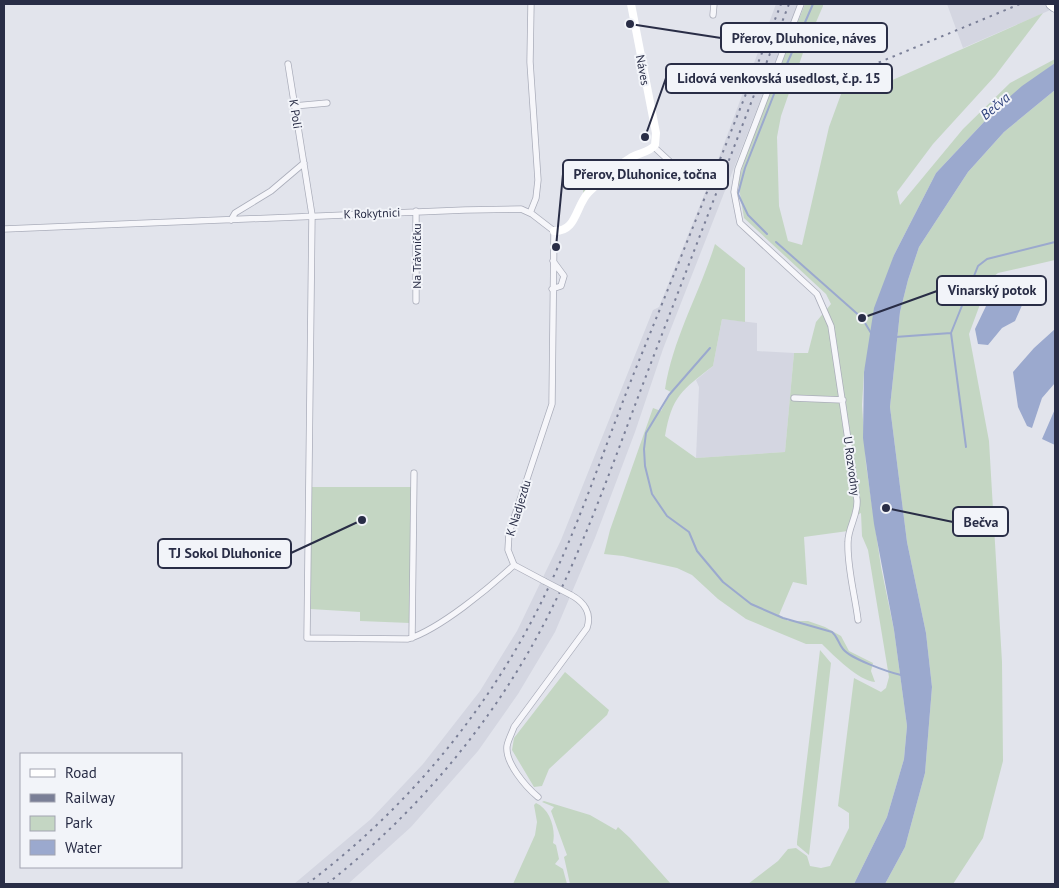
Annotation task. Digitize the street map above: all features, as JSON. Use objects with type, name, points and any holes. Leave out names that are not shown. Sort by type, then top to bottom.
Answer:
[{"type":"highway","points":[[1051,4],[1055,7]]},
{"type":"street","points":[[530,213],[536,198],[538,180],[530,62],[531,4]]},
{"type":"street","name":"Náves","points":[[631,4],[656,133],[654,147]]},
{"type":"street","points":[[713,15],[714,4]]},
{"type":"street","name":"U Rozvodny","points":[[801,4],[735,177],[735,197],[740,223],[807,283],[822,300],[831,326],[858,505],[849,534],[848,548],[858,620]]},
{"type":"street","name":"K Poli","points":[[288,64],[312,215],[307,638],[336,640],[412,638]]},
{"type":"street","points":[[294,106],[327,103]]},
{"type":"street","points":[[554,231],[563,230],[572,225],[581,201],[600,181],[629,159],[654,147],[690,180]]},
{"type":"street","points":[[231,220],[236,213],[284,182],[304,163]]},
{"type":"street","name":"K Rokytnici","points":[[4,229],[512,208],[530,213],[554,231]]},
{"type":"street","name":"Na Trávníčku","points":[[416,211],[416,301]]},
{"type":"street","name":"K Nadjezdu","points":[[514,565],[508,550],[509,533],[552,404],[554,231]]},
{"type":"street","points":[[552,289],[561,286],[564,276],[553,261]]},
{"type":"street","points":[[794,398],[843,400]]},
{"type":"street","points":[[414,473],[412,638],[435,626],[492,584],[514,565],[580,600],[586,608],[589,620],[587,628],[514,727],[507,746],[508,758],[531,792],[538,797]]},
{"type":"shaded area","points":[[776,4],[798,4],[663,349],[635,432],[595,538],[555,632],[518,694],[478,751],[411,827],[348,884],[294,884],[371,819],[423,764],[480,691],[517,631],[561,540],[653,310],[659,307],[715,168]]},
{"type":"shaded area","points":[[947,4],[1055,4],[1055,8],[963,48]]},
{"type":"shaded area","points":[[722,319],[757,323],[757,351],[794,353],[785,452],[696,458],[699,387],[696,380],[713,366]]},
{"type":"green space","points":[[805,4],[823,4],[823,6],[804,50],[781,116],[777,137],[779,206],[788,241],[802,245],[829,127],[844,86],[863,79],[888,82],[1043,13],[995,76],[933,144],[897,192],[900,205],[963,129],[1010,83],[1055,59],[1055,63],[999,106],[936,173],[894,255],[864,372],[862,405],[866,464],[881,567],[894,630],[907,726],[904,759],[887,817],[854,884],[748,884],[778,861],[788,849],[796,848],[807,856],[810,866],[821,868],[830,866],[849,828],[849,813],[838,806],[854,678],[881,692],[886,688],[889,677],[868,550],[862,536],[861,513],[853,517],[848,531],[804,537],[807,585],[793,582],[779,615],[788,621],[808,621],[825,627],[841,636],[849,651],[873,663],[871,671],[875,682],[869,681],[854,672],[839,661],[822,644],[806,644],[746,619],[718,599],[692,575],[677,568],[623,556],[604,554],[610,530],[653,408],[661,411],[671,392],[665,389],[674,352],[715,244],[745,268],[745,322],[722,319],[713,366],[693,381],[680,395],[671,412],[665,436],[696,458],[785,452],[794,353],[808,353],[816,322],[831,304],[826,294],[744,218],[738,182],[747,152]]},
{"type":"green space","points":[[1055,90],[1055,260],[998,273],[989,280],[969,334],[989,441],[1002,662],[1003,761],[983,838],[953,884],[885,884],[905,847],[925,773],[932,687],[926,633],[907,542],[890,407],[900,312],[919,247],[968,172],[1004,132]]},
{"type":"green space","points":[[606,172],[583,194],[584,173]]},
{"type":"green space","points":[[312,487],[413,487],[410,623],[360,621],[360,612],[310,609]]},
{"type":"green space","points":[[820,650],[831,663],[809,855],[797,845],[797,842]]},
{"type":"green space","points":[[565,672],[609,710],[607,715],[549,769],[542,786],[534,787],[512,750],[514,738]]},
{"type":"green space","points":[[542,802],[590,815],[616,830],[618,827],[671,884],[570,884],[564,857],[567,855],[551,811],[554,807]]},
{"type":"green space","points":[[536,803],[545,810],[551,820],[554,832],[553,843],[556,845],[559,859],[555,864],[563,869],[567,884],[513,884],[535,835],[537,822],[534,805]]},
{"type":"water","points":[[1055,63],[1055,90],[1004,132],[968,172],[919,247],[900,312],[890,407],[907,542],[926,633],[932,687],[925,773],[905,847],[885,884],[854,884],[887,817],[904,759],[907,726],[894,630],[874,524],[863,438],[864,372],[874,308],[894,255],[936,173],[999,106],[1022,86]]},
{"type":"water","points":[[1022,287],[1023,303],[1015,321],[1002,328],[988,345],[978,344],[975,329],[986,306],[1006,289]]},
{"type":"water","points":[[1055,329],[1055,383],[1042,398],[1032,428],[1027,426],[1018,407],[1013,372],[1034,348]]},
{"type":"water","points":[[1055,409],[1055,445],[1042,439]]},
{"type":"waterway","points":[[767,234],[748,215],[738,194],[745,168],[776,89],[813,4]]},
{"type":"waterway","points":[[776,242],[862,318],[871,333]]},
{"type":"waterway","points":[[895,337],[951,333],[978,266],[987,259],[1055,242]]},
{"type":"waterway","points":[[951,333],[966,447]]},
{"type":"waterway","points":[[710,348],[669,395],[646,433],[644,449],[645,466],[652,494],[667,516],[689,532],[697,551],[723,582],[751,604],[783,618],[832,632],[847,653],[861,661],[901,675]]},
{"type":"railway","points":[[307,884],[382,820],[448,748],[477,709],[529,626],[574,530],[634,373],[781,4]]},
{"type":"railway","points":[[327,884],[394,825],[454,760],[506,689],[550,612],[565,582],[604,489],[789,4]]},
{"type":"railway","points":[[851,74],[1020,4]]},
{"type":"place","name":"Přerov, Dluhonice, náves","points":[[630,24]]},
{"type":"place","name":"Lidová venkovská usedlost, č.p. 15","points":[[645,137]]},
{"type":"place","name":"Přerov, Dluhonice, točna","points":[[556,247]]},
{"type":"place","name":"Vinarský potok","points":[[862,318]]},
{"type":"place","name":"Bečva","points":[[886,508]]},
{"type":"place","name":"TJ Sokol Dluhonice","points":[[362,520]]}]
